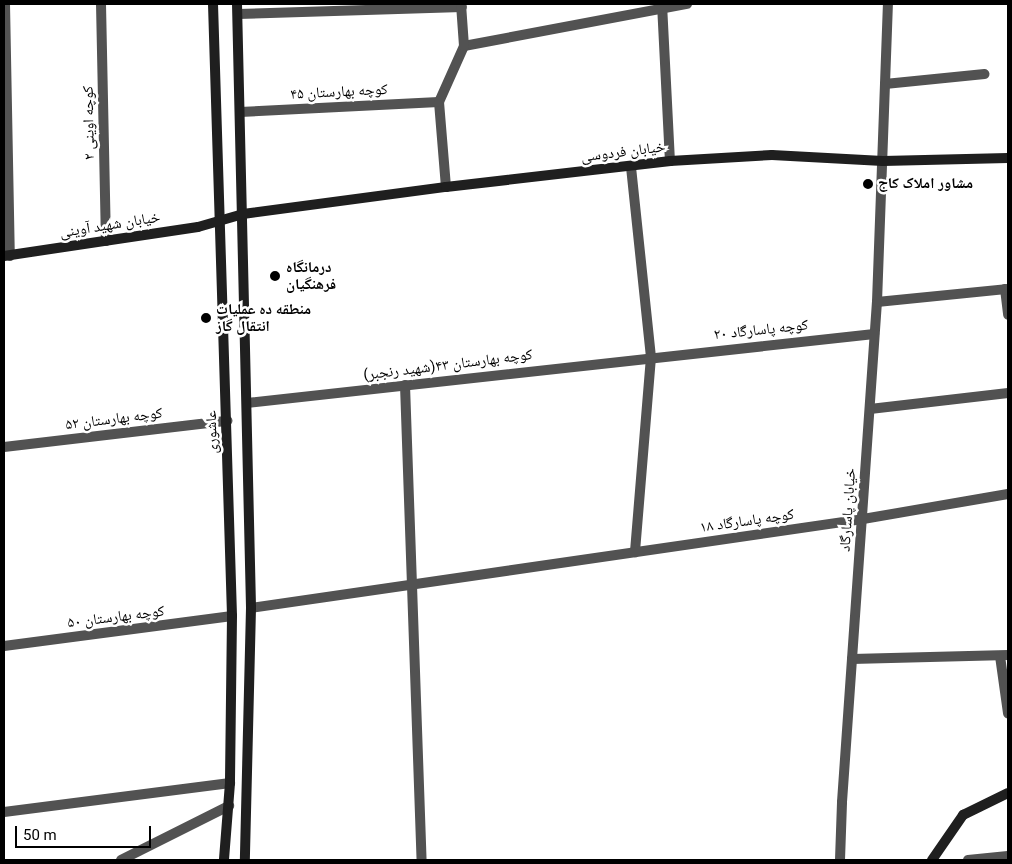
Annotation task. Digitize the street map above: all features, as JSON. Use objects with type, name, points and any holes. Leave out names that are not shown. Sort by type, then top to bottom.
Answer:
[{"type":"street","points":[[5,4],[7,256]]},
{"type":"street","name":"کوچه اوینی ۲","points":[[101,4],[106,241]]},
{"type":"street","name":"عاشوری","points":[[213,4],[232,616],[230,784],[224,860]]},
{"type":"street","points":[[464,46],[662,5],[687,4]]},
{"type":"street","name":"خیابان پاسارگاد","points":[[840,860],[842,802],[877,302],[888,4]]},
{"type":"street","points":[[246,860],[251,608],[237,9],[462,5],[464,46],[439,102],[446,187]]},
{"type":"street","points":[[662,5],[670,162]]},
{"type":"street","points":[[885,84],[985,74]]},
{"type":"street","name":"کوچه بهارستان ۴۵","points":[[240,112],[439,102]]},
{"type":"street","name":"خیابان فردوسی","points":[[243,214],[446,187],[670,162],[772,155],[883,161],[1008,158]]},
{"type":"street","points":[[631,167],[652,357],[635,552]]},
{"type":"street","name":"خیابان شهید آوینی","points":[[7,256],[220,222],[243,214]]},
{"type":"street","points":[[877,302],[1007,289],[1008,315]]},
{"type":"street","name":"کوچه پاسارگاد ۲۰","points":[[652,357],[874,334]]},
{"type":"street","name":"کوچه بهارستان ۴۳(شهید رنجبر)","points":[[247,403],[652,357]]},
{"type":"street","points":[[405,385],[422,860]]},
{"type":"street","points":[[870,409],[1008,393]]},
{"type":"street","name":"کوچه بهارستان ۵۲","points":[[4,448],[227,421]]},
{"type":"street","name":"کوچه پاسارگاد ۱۸","points":[[251,608],[862,519],[1008,494]]},
{"type":"street","name":"کوچه بهارستان ۵۰","points":[[4,646],[232,616]]},
{"type":"street","points":[[852,659],[1004,656],[1008,713]]},
{"type":"street","points":[[4,812],[230,784]]},
{"type":"street","points":[[932,860],[963,815],[1008,793]]},
{"type":"street","points":[[121,860],[229,806]]},
{"type":"street","points":[[968,860],[1008,856]]},
{"type":"place","name":"مشاور املاک کاج","points":[[868,184]]},
{"type":"place","name":"درمانگاه فرهنگیان","points":[[275,276]]},
{"type":"place","name":"منطقه ده عملیات انتقال گاز","points":[[206,318]]}]
